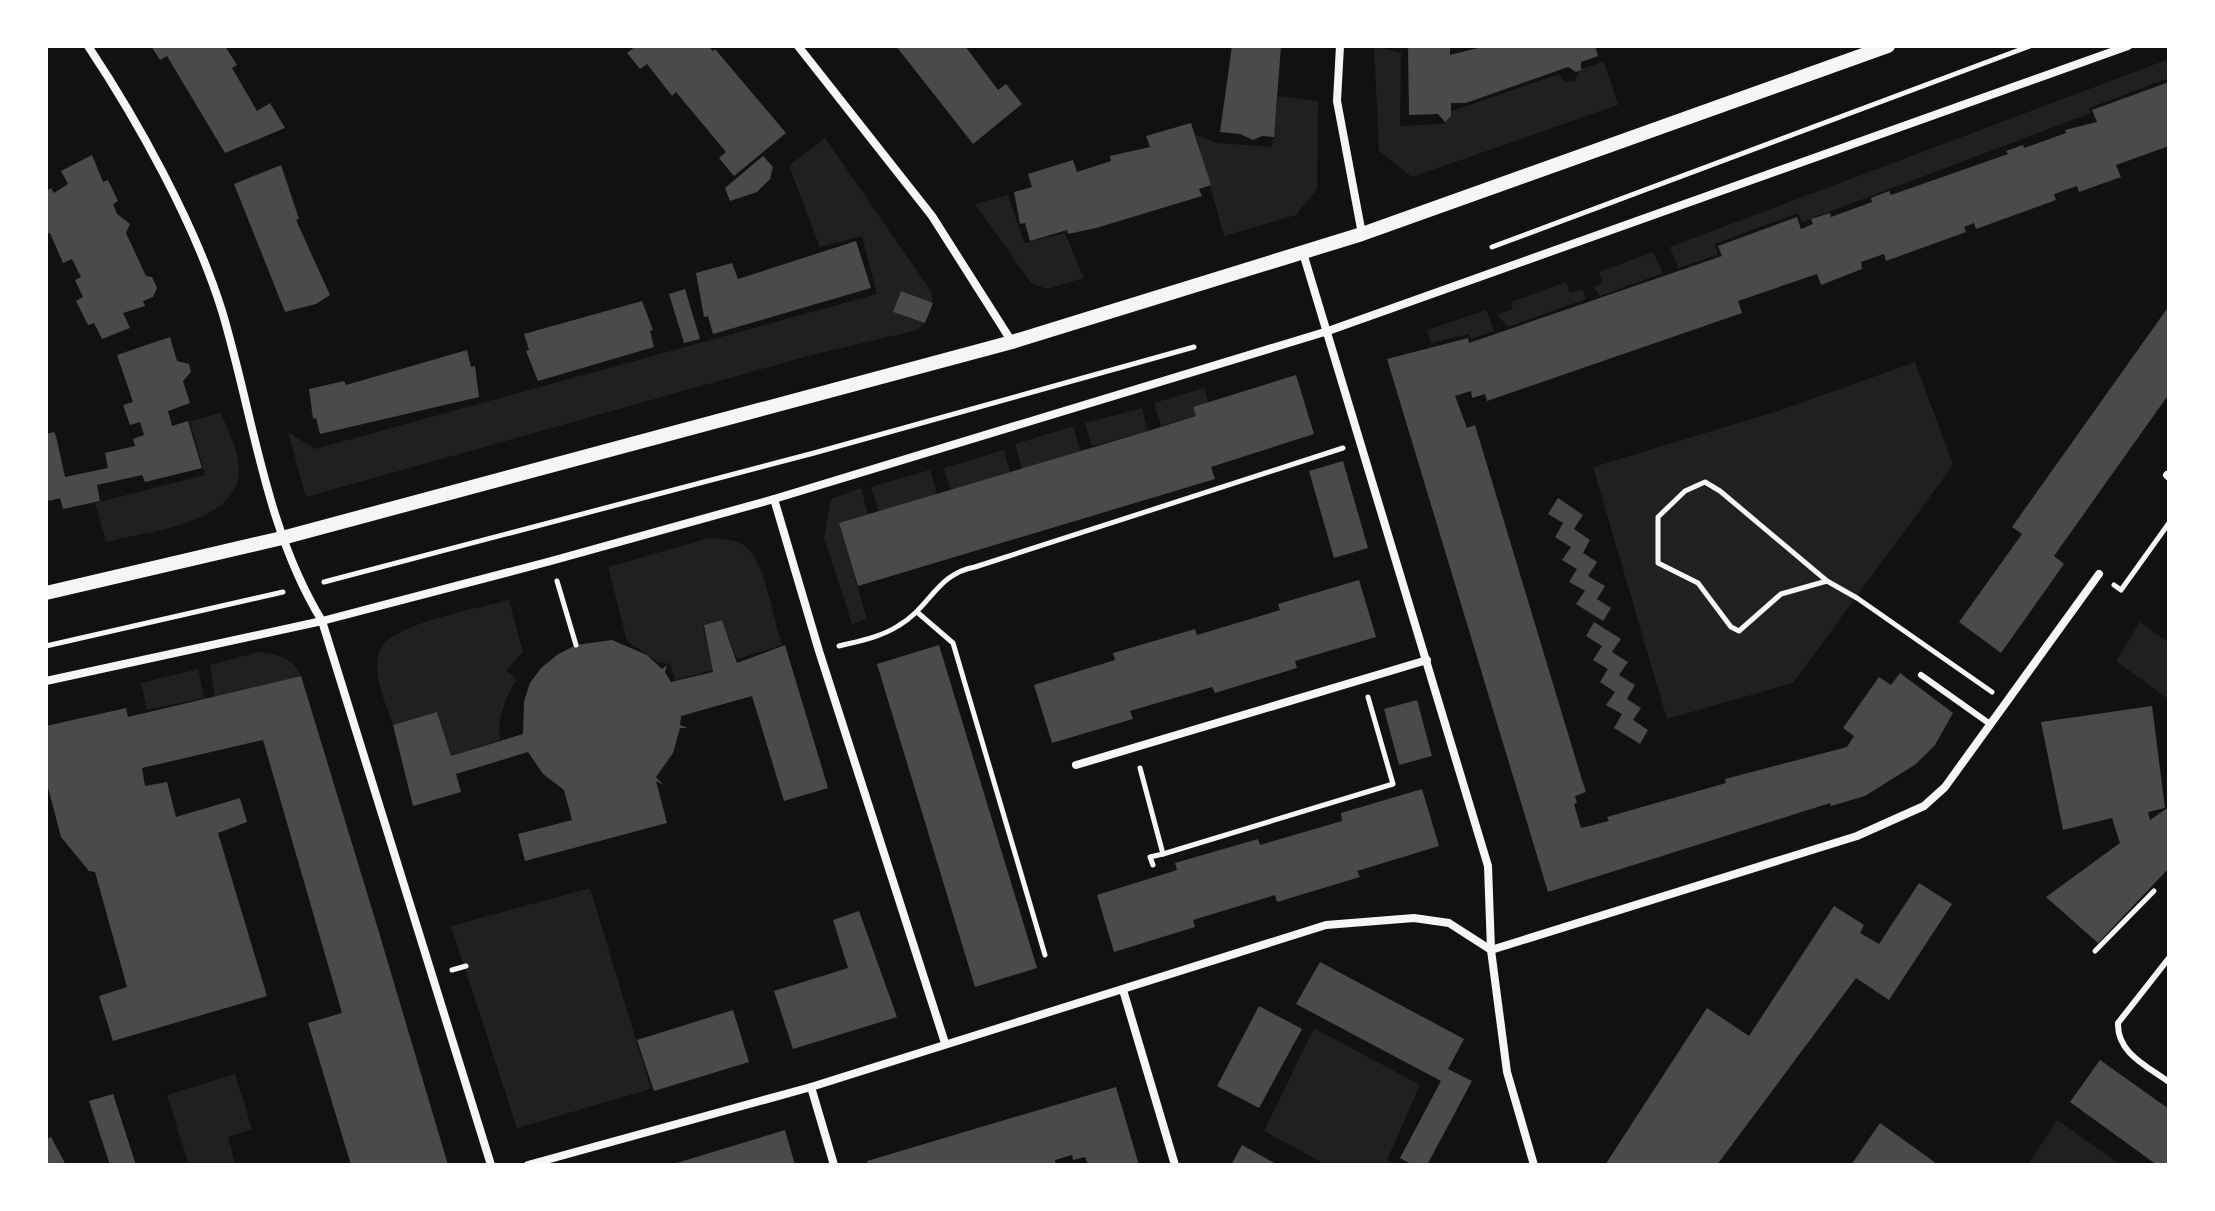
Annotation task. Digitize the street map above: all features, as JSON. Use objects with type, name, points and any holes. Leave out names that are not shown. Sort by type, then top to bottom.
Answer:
[{"type":"street","points":[[88,46],[115,89],[195,241],[225,321],[282,538],[302,588],[322,621],[491,1165]]},
{"type":"street","points":[[798,46],[932,216],[1012,342]]},
{"type":"street","points":[[1340,46],[1337,101],[1362,234]]},
{"type":"street","points":[[46,593],[282,538],[1012,342],[1362,234],[1888,46]]},
{"type":"street","points":[[46,681],[322,621],[551,561],[774,499],[1328,331],[2128,46]]},
{"type":"street","points":[[1303,253],[1488,866],[1491,950],[1507,1072],[1534,1165]]},
{"type":"street","points":[[774,499],[819,651],[945,1043]]},
{"type":"street","points":[[1491,950],[1857,836],[1924,806],[1945,787],[2099,574]]},
{"type":"street","points":[[1076,765],[1427,660]]},
{"type":"street","points":[[528,1165],[811,1087],[1326,925],[1414,918],[1449,923],[1491,950]]},
{"type":"street","points":[[1123,990],[1175,1165]]},
{"type":"street","points":[[811,1087],[834,1165]]},
{"type":"lane","points":[[1921,675],[1990,724]]},
{"type":"lane","points":[[2169,958],[2118,1023],[2123,1048],[2169,1082]]},
{"type":"path","points":[[1483,250],[2030,46]]},
{"type":"path","points":[[46,646],[302,588],[814,453],[1198,346]]},
{"type":"path","points":[[819,651],[872,638],[898,627],[917,612],[954,571],[975,567],[1321,455]]},
{"type":"path","points":[[1827,581],[1781,594],[1739,631],[1731,627],[1698,583],[1658,563],[1658,517],[1685,491],[1705,482],[1720,491],[1827,581],[1857,598],[2005,702]]},
{"type":"path","points":[[2099,574],[2121,590],[2169,523]]},
{"type":"path","points":[[551,561],[576,645]]},
{"type":"path","points":[[917,612],[953,643],[1045,955]]},
{"type":"path","points":[[1153,865],[1150,857],[1393,784],[1363,679]]},
{"type":"path","points":[[1134,747],[1163,854]]},
{"type":"path","points":[[2095,951],[2154,891]]},
{"type":"shaded area","points":[[1374,46],[1401,53],[1400,126],[1444,124],[1449,112],[1559,74],[1565,82],[1575,81],[1580,69],[1604,62],[1618,105],[1412,177],[1379,151]]},
{"type":"shaded area","points":[[2169,59],[2169,78],[2089,108],[2091,113],[1802,222],[1798,213],[1715,244],[1718,255],[1678,268],[1670,247]]},
{"type":"shaded area","points":[[1278,96],[1318,101],[1317,189],[1296,215],[1224,236],[1196,135],[1217,143],[1272,147]]},
{"type":"shaded area","points":[[825,138],[931,291],[933,303],[901,291],[893,312],[925,323],[917,330],[808,356],[306,497],[288,432],[315,449],[877,294],[862,236],[820,247],[789,166]]},
{"type":"shaded area","points":[[1008,195],[1024,243],[1065,233],[1084,278],[1047,289],[1031,283],[975,204]]},
{"type":"shaded area","points":[[1653,252],[1663,273],[1600,296],[1594,287],[1603,283],[1599,272]]},
{"type":"shaded area","points":[[1566,282],[1570,293],[1582,289],[1586,299],[1508,327],[1497,315],[1513,309],[1511,302]]},
{"type":"shaded area","points":[[1486,310],[1494,331],[1470,339],[1469,334],[1431,343],[1427,330]]},
{"type":"shaded area","points":[[1915,362],[1953,465],[1793,683],[1667,719],[1593,467],[1778,411]]},
{"type":"shaded area","points":[[1204,388],[1208,402],[1193,407],[1196,416],[1161,426],[1154,403]]},
{"type":"shaded area","points":[[1142,408],[1148,431],[1092,446],[1085,423]]},
{"type":"shaded area","points":[[221,413],[238,460],[237,481],[228,498],[213,511],[192,520],[106,542],[95,503],[205,475],[190,421]]},
{"type":"shaded area","points":[[1073,426],[1080,451],[1022,469],[1015,444]]},
{"type":"shaded area","points":[[1004,450],[1010,472],[951,490],[944,468]]},
{"type":"shaded area","points":[[930,470],[937,494],[879,512],[871,487]]},
{"type":"shaded area","points":[[861,488],[868,515],[839,524],[867,619],[852,624],[824,538],[831,499]]},
{"type":"shaded area","points":[[709,538],[740,543],[756,560],[782,645],[737,659],[722,620],[703,625],[713,670],[675,680],[670,664],[658,662],[627,641],[608,567]]},
{"type":"shaded area","points":[[509,600],[523,652],[506,670],[517,680],[503,708],[500,740],[451,756],[437,712],[393,725],[377,670],[379,652],[386,642],[416,625]]},
{"type":"shaded area","points":[[2140,622],[2169,643],[2169,700],[2116,661]]},
{"type":"shaded area","points":[[259,652],[289,661],[301,676],[215,698],[210,665]]},
{"type":"shaded area","points":[[198,669],[204,698],[147,710],[141,683]]},
{"type":"shaded area","points":[[590,888],[651,1089],[517,1128],[451,926]]},
{"type":"shaded area","points":[[1314,1028],[1420,1085],[1387,1160],[1396,1165],[1327,1165],[1264,1131]]},
{"type":"shaded area","points":[[235,1074],[252,1129],[228,1137],[235,1163],[189,1165],[167,1095]]},
{"type":"shaded area","points":[[2057,1120],[2121,1165],[2028,1165]]},
{"type":"building","points":[[151,46],[225,46],[237,65],[232,68],[257,111],[270,103],[285,128],[225,153],[167,56],[160,60]]},
{"type":"building","points":[[636,46],[708,46],[713,51],[715,49],[786,133],[734,176],[719,158],[726,152],[676,92],[672,96],[647,64],[640,69],[627,53]]},
{"type":"building","points":[[896,46],[965,46],[998,90],[1006,84],[1022,104],[973,144]]},
{"type":"building","points":[[1232,46],[1281,46],[1274,137],[1262,136],[1253,140],[1240,134],[1220,132]]},
{"type":"building","points":[[1408,46],[1450,46],[1450,55],[1486,46],[1595,46],[1598,56],[1581,62],[1581,70],[1576,72],[1568,67],[1466,103],[1451,103],[1451,116],[1445,122],[1438,114],[1409,115]]},
{"type":"building","points":[[2169,82],[2169,146],[2116,165],[2121,177],[2079,192],[2077,186],[2054,194],[2056,200],[1976,229],[1974,223],[1964,227],[1966,232],[1886,261],[1884,254],[1861,262],[1862,269],[1821,285],[1817,274],[1738,301],[1742,313],[1487,401],[1485,394],[1472,398],[1471,391],[1455,396],[1467,428],[1475,425],[1586,792],[1575,796],[1577,803],[1574,804],[1581,828],[1609,821],[1607,817],[1726,783],[1725,779],[1847,747],[1854,736],[1843,728],[1879,677],[1891,685],[1900,673],[1953,713],[1935,745],[1916,764],[1865,796],[1831,806],[1830,803],[1548,892],[1387,359],[1468,338],[1469,343],[1722,256],[1718,246],[1797,217],[1801,229],[1813,224],[1811,219],[1830,213],[1831,217],[1872,202],[1871,198],[1889,191],[1891,195],[2008,154],[2006,151],[2066,133],[2065,130],[2097,122],[2092,110]]},
{"type":"building","points":[[1191,123],[1211,185],[1199,189],[1202,196],[1096,228],[1068,234],[1067,230],[1030,241],[1025,223],[1020,224],[1014,192],[1032,187],[1028,174],[1073,160],[1077,172],[1111,161],[1110,156],[1150,147],[1146,136]]},
{"type":"building","points":[[92,155],[103,182],[108,180],[118,201],[113,204],[117,214],[130,224],[126,233],[146,276],[152,277],[157,288],[153,297],[143,301],[145,306],[123,313],[130,328],[102,339],[94,323],[88,325],[76,301],[83,297],[75,280],[81,277],[72,259],[63,263],[50,233],[46,234],[46,191],[51,188],[54,193],[68,184],[61,171]]},
{"type":"building","points":[[763,156],[773,167],[770,179],[757,192],[730,201],[725,188]]},
{"type":"building","points":[[281,165],[299,219],[296,220],[330,295],[316,304],[285,312],[234,184]]},
{"type":"building","points":[[856,241],[871,288],[713,334],[708,316],[704,317],[696,273],[732,263],[738,279]]},
{"type":"building","points":[[685,289],[700,339],[684,343],[669,294]]},
{"type":"building","points":[[901,291],[933,303],[925,323],[893,312]]},
{"type":"building","points":[[642,301],[653,330],[650,331],[654,347],[538,381],[526,351],[529,350],[524,334]]},
{"type":"building","points":[[2169,306],[2169,394],[2054,556],[2064,564],[2001,653],[1959,622],[2022,534],[2012,527]]},
{"type":"building","points":[[170,337],[177,361],[189,364],[191,372],[183,381],[190,403],[168,411],[172,426],[188,421],[202,468],[145,482],[142,475],[97,485],[100,501],[63,509],[60,498],[49,501],[46,496],[46,434],[54,432],[56,436],[65,477],[108,468],[105,453],[135,446],[133,439],[144,435],[140,422],[130,425],[123,405],[133,402],[117,355]]},
{"type":"building","points":[[467,350],[471,367],[475,366],[479,397],[320,434],[316,418],[313,419],[309,389],[344,381],[346,385]]},
{"type":"building","points":[[1296,375],[1314,434],[1211,467],[1215,479],[858,586],[839,523],[1196,416],[1193,407]]},
{"type":"building","points":[[1343,461],[1368,548],[1334,558],[1309,471]]},
{"type":"building","points":[[1558,498],[1583,515],[1574,529],[1590,540],[1583,553],[1597,562],[1588,576],[1605,586],[1597,599],[1611,608],[1603,621],[1576,604],[1585,591],[1569,582],[1577,569],[1562,560],[1571,547],[1555,537],[1563,523],[1548,514]]},
{"type":"building","points":[[1359,580],[1376,637],[1295,661],[1297,668],[1215,693],[1212,687],[1130,711],[1133,719],[1052,743],[1034,685],[1115,660],[1113,653],[1195,629],[1197,635],[1280,610],[1278,604]]},
{"type":"building","points":[[722,620],[737,663],[785,645],[828,788],[784,801],[752,696],[681,716],[680,725],[687,728],[680,728],[673,753],[656,777],[663,785],[656,781],[667,823],[525,861],[518,834],[572,820],[564,790],[543,774],[528,752],[456,774],[461,792],[413,806],[393,725],[437,712],[451,756],[523,734],[524,701],[530,683],[541,668],[557,655],[576,645],[612,640],[647,655],[662,669],[667,665],[665,672],[671,682],[713,672],[704,625]]},
{"type":"building","points":[[1594,622],[1621,639],[1612,652],[1628,662],[1619,675],[1635,685],[1627,699],[1641,708],[1633,720],[1648,730],[1640,744],[1614,728],[1622,714],[1606,705],[1615,692],[1600,682],[1608,669],[1593,660],[1602,646],[1586,636]]},
{"type":"building","points":[[939,645],[1037,968],[975,987],[877,664]]},
{"type":"building","points":[[301,676],[448,1165],[351,1165],[308,1023],[342,1013],[263,740],[142,768],[145,786],[167,782],[176,817],[240,798],[247,822],[218,833],[267,996],[113,1041],[99,996],[127,987],[95,872],[89,871],[61,837],[46,780],[46,726],[126,708],[128,717]]},
{"type":"building","points":[[1417,700],[1432,756],[1399,765],[1384,709]]},
{"type":"building","points":[[2152,706],[2165,808],[2148,812],[2150,820],[2169,807],[2169,868],[2098,943],[2046,897],[2120,843],[2112,818],[2063,830],[2041,722]]},
{"type":"building","points":[[1422,789],[1439,846],[1357,871],[1360,877],[1277,902],[1275,895],[1193,920],[1195,927],[1114,952],[1097,895],[1177,870],[1175,863],[1258,839],[1260,845],[1342,821],[1341,813]]},
{"type":"building","points":[[1919,883],[1952,904],[1889,1000],[1856,978],[1717,1165],[1605,1165],[1707,1008],[1749,1036],[1834,906],[1864,925],[1860,933],[1879,944]]},
{"type":"building","points":[[859,911],[897,1017],[793,1049],[774,991],[848,968],[833,920]]},
{"type":"building","points":[[1320,962],[1464,1039],[1448,1069],[1472,1081],[1427,1165],[1413,1165],[1400,1158],[1441,1081],[1296,1004]]},
{"type":"building","points":[[1259,1006],[1302,1029],[1259,1108],[1217,1086]]},
{"type":"building","points":[[733,1010],[749,1062],[654,1091],[637,1040]]},
{"type":"building","points":[[2100,1060],[2169,1109],[2169,1165],[2157,1165],[2070,1102]]},
{"type":"building","points":[[1116,1087],[1139,1165],[1088,1165],[1085,1157],[1073,1160],[1072,1155],[1055,1160],[1056,1165],[868,1165],[867,1161]]},
{"type":"building","points":[[113,1094],[136,1165],[110,1165],[89,1101]]},
{"type":"building","points":[[1880,1123],[1929,1158],[1938,1165],[1851,1165]]},
{"type":"building","points":[[785,1130],[795,1165],[673,1165],[673,1164]]},
{"type":"building","points":[[51,1137],[66,1165],[46,1165],[46,1139]]},
{"type":"building","points":[[1242,1145],[1278,1165],[1231,1165]]}]
